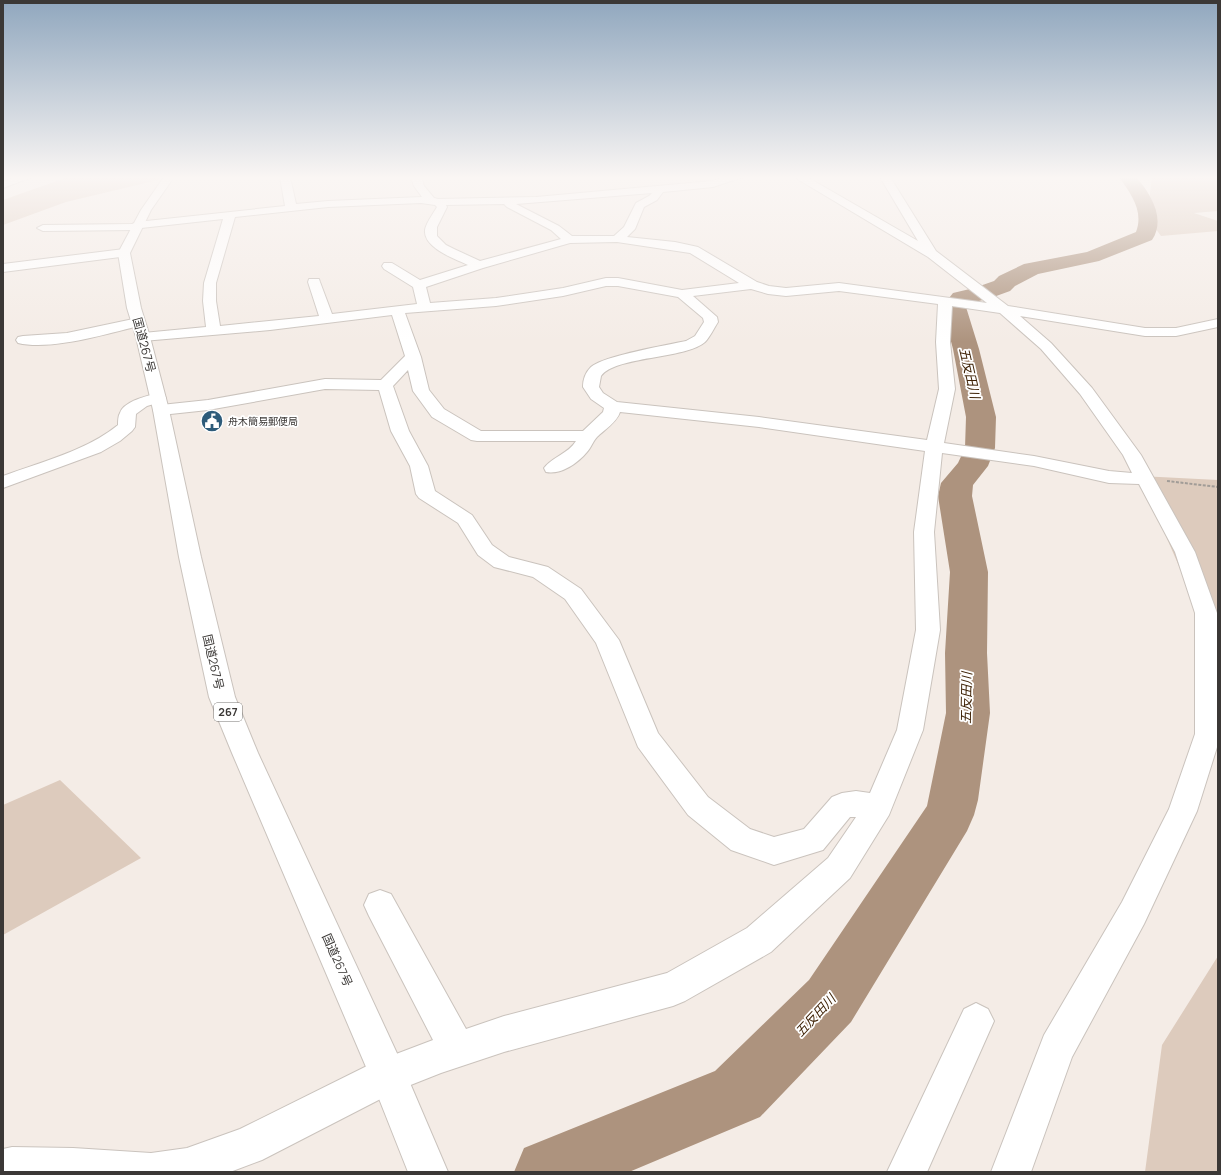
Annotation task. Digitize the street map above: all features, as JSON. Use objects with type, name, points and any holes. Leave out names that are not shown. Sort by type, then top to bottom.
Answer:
[{"type":"main road","points":[[3,268],[124,253],[134,232]]},
{"type":"main road","points":[[213,330],[210,284],[219,247],[226,232]]},
{"type":"main road","points":[[431,232],[433,240],[440,247],[479,265]]},
{"type":"main road","points":[[559,232],[569,240]]},
{"type":"main road","points":[[617,240],[626,232]]},
{"type":"main road","points":[[894,232],[932,254],[1004,309],[1046,346],[1086,391],[1132,455],[1185,552],[1206,614],[1208,734],[1180,817],[1133,913],[1057,1048],[1011,1172]]},
{"type":"main road","points":[[918,232],[932,254]]},
{"type":"main road","points":[[419,285],[479,265],[569,240],[617,240],[675,246],[694,250],[752,285],[768,290],[786,292],[839,287],[1004,309],[1145,332],[1176,332],[1218,323]]},
{"type":"main road","name":"国道267号","points":[[124,253],[134,308],[141,329],[160,404],[192,565],[222,697],[245,753],[388,1075],[428,1172]]},
{"type":"main road","points":[[388,266],[419,285],[424,307]]},
{"type":"main road","points":[[314,282],[327,320]]},
{"type":"main road","points":[[24,340],[43,341],[141,329],[213,330],[327,320],[424,307],[496,302],[563,292],[606,282],[618,282],[682,294],[752,285]]},
{"type":"main road","points":[[682,294],[710,317],[711,322],[700,339],[691,345],[611,363],[598,368],[592,377],[591,387],[597,396],[613,406],[759,422],[1034,461],[1109,477],[1144,479]]},
{"type":"main road","points":[[3,1169],[12,1167],[73,1168],[151,1172],[187,1168],[248,1146],[388,1075],[504,1034],[673,988],[759,940],[839,868],[879,806],[910,730],[928,630],[924,532],[934,448],[947,389],[943,342],[946,302]]},
{"type":"main road","points":[[397,311],[403,325],[421,391],[438,413],[477,436],[588,436]]},
{"type":"main road","points":[[3,482],[95,448],[126,428],[128,412],[142,403],[208,406],[325,384],[386,385],[412,357]]},
{"type":"main road","points":[[386,385],[400,431],[419,466],[426,494],[465,520],[485,550],[502,562],[540,572],[573,594],[607,640],[647,739],[698,806],[741,840],[774,851],[813,840],[842,806],[856,804],[879,806]]},
{"type":"main road","points":[[552,468],[570,458],[588,436],[611,414],[613,406]]},
{"type":"main road","points":[[380,905],[458,1050]]},
{"type":"main road","points":[[907,1172],[976,1021]]},
{"type":"path","points":[[1144,479],[1218,487]]},
{"type":"shaded area","points":[[1158,232],[1208,232],[1161,236]]},
{"type":"shaded area","points":[[1140,476],[1218,480],[1218,646],[1213,645]]},
{"type":"shaded area","points":[[60,780],[141,858],[3,935],[3,805]]},
{"type":"shaded area","points":[[1218,956],[1218,1172],[1145,1172],[1162,1045]]},
{"type":"waterway","name":"五反田川","points":[[548,1172],[737,1094],[830,1001],[949,815],[968,713],[966,653],[969,572],[955,496],[957,483],[972,466],[980,448],[981,417],[966,349],[954,307],[961,298],[980,294],[1002,286],[1007,281],[1032,269],[1092,257],[1145,236],[1147,232]]},
{"type":"place","name":"舟木簡易郵便局","points":[[212,421]]}]
